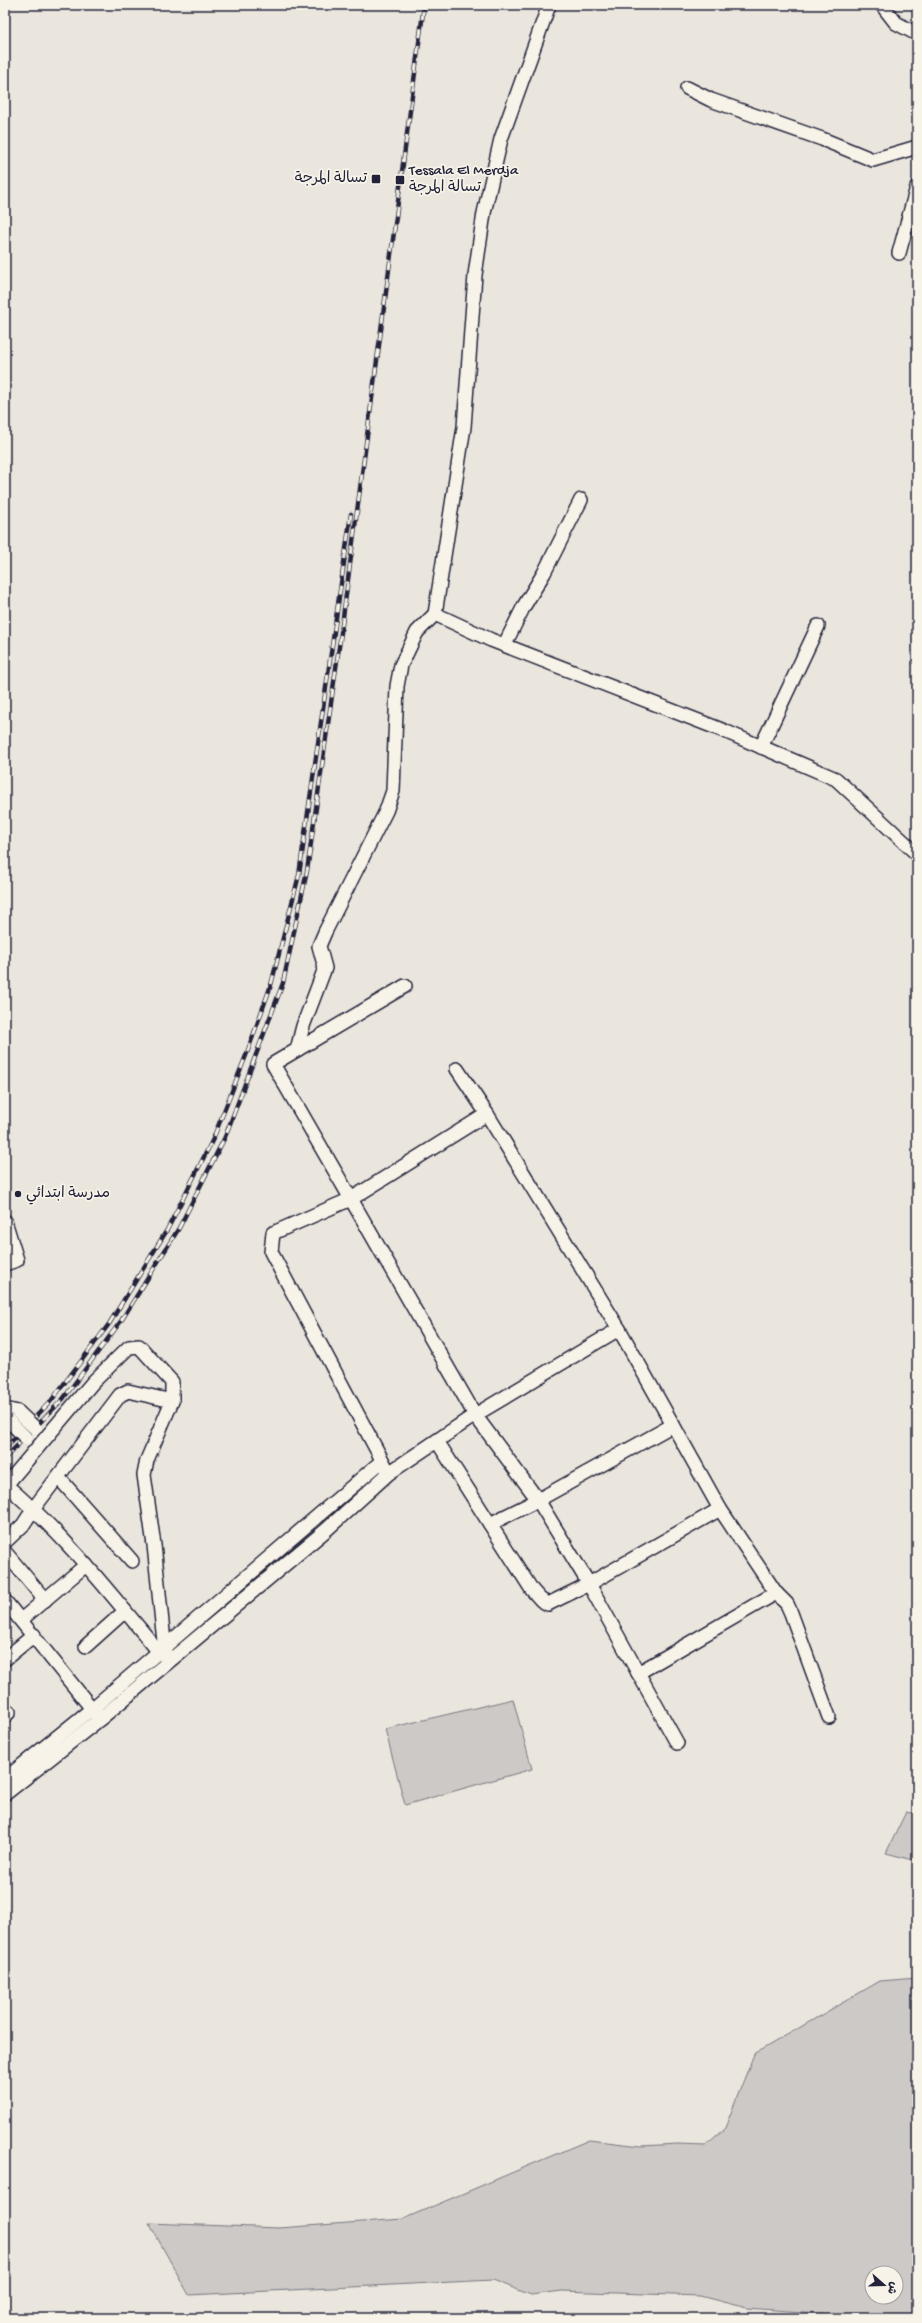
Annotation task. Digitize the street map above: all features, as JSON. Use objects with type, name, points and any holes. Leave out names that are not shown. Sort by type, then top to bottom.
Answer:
[{"type":"street","points":[[297,1050],[303,1026],[324,968],[319,946],[386,811],[393,791],[397,686],[401,665],[417,632],[435,614],[463,434],[475,275],[484,214],[501,139],[549,5]]},
{"type":"street","points":[[882,5],[896,23],[917,34]]},
{"type":"street","points":[[686,88],[711,100],[822,139],[873,160],[917,147]]},
{"type":"street","points":[[899,253],[917,187]]},
{"type":"street","points":[[505,644],[524,606],[544,573],[580,500]]},
{"type":"street","points":[[435,614],[491,640],[505,644],[761,747],[836,779],[917,854]]},
{"type":"street","points":[[761,747],[818,626]]},
{"type":"street","points":[[405,986],[273,1064],[476,1415],[538,1500],[589,1584],[677,1743]]},
{"type":"street","points":[[458,1069],[619,1329],[720,1509],[776,1593],[786,1604],[791,1613],[829,1717]]},
{"type":"street","points":[[389,1473],[271,1252],[273,1233],[352,1199],[487,1114]]},
{"type":"street","points":[[5,1221],[9,1251],[17,1260],[5,1264]]},
{"type":"street","points":[[163,1654],[325,1531],[389,1473],[476,1415],[619,1329]]},
{"type":"street","points":[[139,1346],[172,1382],[172,1401],[147,1460],[144,1475],[148,1491],[163,1654],[125,1612],[86,1565],[34,1508],[6,1485],[93,1382],[129,1347],[139,1346]]},
{"type":"street","points":[[5,1542],[23,1525],[34,1508],[59,1478],[120,1395],[128,1391],[172,1401]]},
{"type":"street","points":[[9,1415],[41,1443]]},
{"type":"street","points":[[490,1524],[538,1500],[673,1425]]},
{"type":"street","points":[[437,1441],[532,1590],[541,1600],[548,1604],[589,1584],[720,1509]]},
{"type":"street","points":[[5,1794],[382,1461]]},
{"type":"street","points":[[59,1478],[132,1561]]},
{"type":"street","points":[[5,1552],[45,1600]]},
{"type":"street","points":[[13,1617],[45,1600],[86,1565]]},
{"type":"street","points":[[638,1673],[776,1593]]},
{"type":"street","points":[[5,1601],[13,1617],[34,1636],[96,1713]]},
{"type":"street","points":[[86,1646],[125,1612]]},
{"type":"street","points":[[5,1659],[34,1636]]},
{"type":"street","points":[[5,1779],[96,1713]]},
{"type":"shaded area","points":[[513,1699],[532,1769],[405,1805],[385,1729]]},
{"type":"shaded area","points":[[906,1812],[917,1814],[917,1861],[886,1853]]},
{"type":"shaded area","points":[[917,1978],[917,2318],[855,2318],[832,2314],[746,2308],[700,2296],[562,2291],[531,2295],[493,2280],[189,2295],[149,2223],[279,2228],[403,2219],[589,2140],[641,2146],[677,2144],[706,2145],[725,2128],[754,2054],[880,1981]]},
{"type":"railway","points":[[5,1458],[63,1399],[121,1321],[179,1228],[225,1137],[283,983],[307,871],[340,640],[424,5]]},
{"type":"railway","points":[[5,1448],[51,1401],[109,1324],[167,1230],[213,1139],[247,1053],[271,985],[299,875],[351,514]]},
{"type":"place","name":"تسالة المرجة","points":[[376,179]]},
{"type":"place","name":"Tessala El Merdja تسالة المرجة","points":[[400,180]]},
{"type":"place","name":"مدرسة ابتدائي","points":[[18,1194]]}]
